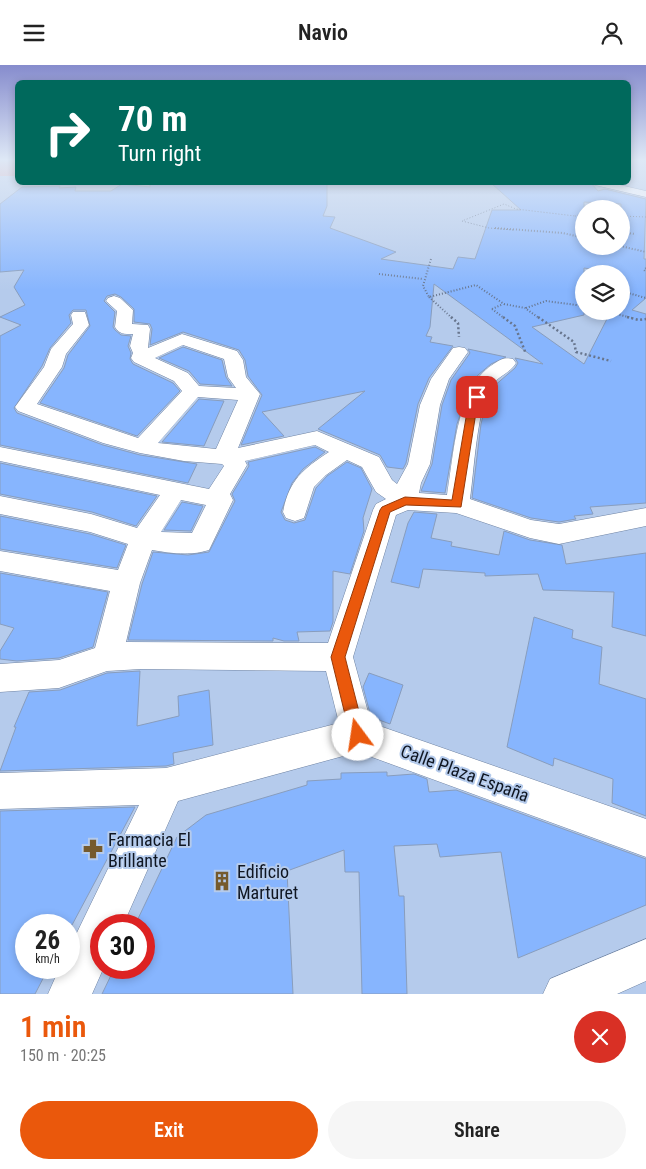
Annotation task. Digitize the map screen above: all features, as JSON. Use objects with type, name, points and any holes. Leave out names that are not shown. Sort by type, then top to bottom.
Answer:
[{"type":"street","points":[[114,301],[125,310],[122,327],[125,329],[142,329],[139,347],[142,353],[140,358]]},
{"type":"street","points":[[79,315],[81,325],[57,353],[53,367],[24,407],[111,438],[143,447],[228,457],[316,438],[344,452],[371,462],[384,486],[405,501]]},
{"type":"street","points":[[140,358],[182,339],[232,355],[236,363],[236,376],[250,394],[249,401],[243,409],[226,449],[228,457],[236,465],[216,499]]},
{"type":"street","points":[[405,501],[409,483],[419,464],[430,405],[440,379],[459,352]]},
{"type":"street","points":[[140,358],[181,377],[193,391],[250,394]]},
{"type":"street","points":[[457,504],[472,406],[481,387],[491,374],[517,360]]},
{"type":"street","points":[[143,447],[193,391]]},
{"type":"street","points":[[295,512],[297,496],[304,480],[344,452]]},
{"type":"street","points":[[0,454],[221,500],[200,543],[171,543],[143,539],[91,523],[0,505]]},
{"type":"street","points":[[107,657],[126,583],[143,539],[175,491]]},
{"type":"street","points":[[0,791],[166,786],[358,735],[338,657],[386,510],[405,501],[457,504],[530,529],[559,534],[646,517]]},
{"type":"street","points":[[0,561],[126,583]]},
{"type":"street","points":[[0,678],[59,674],[107,657],[141,655],[338,657]]},
{"type":"street","name":"Calle Plaza España","points":[[358,735],[646,838]]},
{"type":"street","points":[[107,914],[166,786]]},
{"type":"street","points":[[70,994],[90,952]]},
{"type":"street","points":[[565,994],[646,960]]},
{"type":"path","points":[[575,216],[516,209],[504,204],[462,221],[488,228],[575,235]]},
{"type":"path","points":[[630,216],[646,217]]},
{"type":"path","points":[[630,233],[635,234]]},
{"type":"path","points":[[630,248],[646,252]]},
{"type":"path","points":[[431,259],[423,279],[423,286],[429,297],[458,323],[459,352]]},
{"type":"path","points":[[646,268],[644,270],[646,271]]},
{"type":"path","points":[[379,274],[423,279]]},
{"type":"path","points":[[429,297],[476,285],[504,304],[525,308],[574,342],[576,352],[611,361]]},
{"type":"path","points":[[630,294],[646,298]]},
{"type":"path","points":[[525,308],[546,301],[575,306]]},
{"type":"path","points":[[504,304],[492,309],[515,326],[517,360]]},
{"type":"path","points":[[630,318],[639,320],[646,319]]},
{"type":"building","points":[[1,203],[327,203],[323,216],[335,217],[330,228],[396,252],[381,259],[453,269],[458,257],[475,259],[492,210],[521,210],[514,203],[575,203],[575,255],[630,255],[630,203],[646,203],[644,259],[646,259],[646,298],[632,310],[646,314],[646,503],[590,507],[593,514],[574,516],[576,519],[559,522],[531,518],[472,498],[481,424],[488,397],[493,387],[515,368],[518,363],[515,358],[543,364],[434,284],[430,327],[426,336],[432,337],[430,342],[453,346],[429,378],[418,404],[406,463],[403,469],[387,467],[380,455],[318,429],[365,391],[262,412],[284,436],[241,445],[262,395],[248,376],[245,360],[239,350],[183,332],[150,345],[152,329],[150,324],[134,322],[134,309],[115,294],[107,296],[104,301],[115,312],[113,327],[115,330],[121,335],[131,336],[128,346],[131,353],[130,359],[133,364],[173,383],[180,391],[137,436],[40,403],[64,368],[68,355],[90,326],[86,310],[73,310],[69,315],[71,323],[50,348],[42,366],[14,408],[17,413],[103,445],[140,455],[197,464],[188,483],[0,445],[0,336],[21,325],[0,317],[25,305],[14,287],[24,270],[0,272]]},
{"type":"building","points":[[183,347],[222,360],[226,377],[232,386],[200,384],[189,371],[159,358]]},
{"type":"building","points":[[468,349],[506,357],[491,364],[478,375],[469,389],[457,424],[445,493],[421,491],[432,464],[442,405],[451,380],[470,353]]},
{"type":"building","points":[[199,399],[224,401],[204,446],[162,442]]},
{"type":"building","points":[[315,447],[325,452],[303,469],[292,483],[281,512],[285,520],[294,523],[305,520],[316,488],[327,476],[347,462],[361,468],[372,489],[363,518],[364,531],[350,574],[333,571],[333,622],[330,631],[297,632],[299,641],[284,641],[273,638],[273,641],[128,640],[142,584],[153,552],[188,555],[209,552],[235,501],[232,494],[249,466],[248,462]]},
{"type":"building","points":[[0,463],[157,496],[136,526],[92,512],[0,494]]},
{"type":"building","points":[[182,502],[203,506],[191,531],[164,530]]},
{"type":"building","points":[[414,512],[437,514],[431,538],[452,542],[451,546],[499,555],[504,531],[530,540],[562,545],[566,564],[646,553],[646,636],[612,627],[614,592],[543,590],[538,574],[485,576],[485,573],[423,569],[419,588],[391,582],[408,523]]},
{"type":"building","points":[[0,516],[90,534],[126,545],[117,568],[0,549]]},
{"type":"building","points":[[0,573],[108,592],[93,647],[59,658],[17,661],[0,659],[0,651],[14,628],[0,624]]},
{"type":"building","points":[[534,617],[573,630],[572,638],[602,647],[599,684],[646,699],[646,816],[612,803],[613,779],[554,758],[553,766],[507,747]]},
{"type":"building","points":[[140,671],[137,726],[179,716],[178,696],[209,690],[213,745],[173,753],[174,764],[166,766],[0,771],[16,727],[14,727],[29,692],[60,690],[107,673]]},
{"type":"building","points":[[369,673],[403,685],[390,724],[371,717],[363,687]]},
{"type":"building","points":[[387,772],[387,776],[414,774],[427,779],[429,792],[456,790],[646,859],[646,905],[518,958],[501,852],[440,857],[437,844],[394,846],[399,896],[404,896],[407,994],[362,994],[359,872],[345,872],[344,850],[287,871],[293,994],[102,994],[109,979],[155,979],[155,914],[140,914],[177,837],[206,815],[307,785],[307,781],[341,779],[341,773]]},
{"type":"building","points":[[135,807],[78,914],[15,914],[15,979],[43,979],[35,994],[0,994],[0,811]]},
{"type":"place","name":"Farmacia El Brillante","points":[[93,849]]},
{"type":"place","name":"Edificio Marturet","points":[[222,881]]},
{"type":"route","points":[[358,735],[338,657],[386,510],[405,501],[457,504],[472,406],[477,397]]}]
